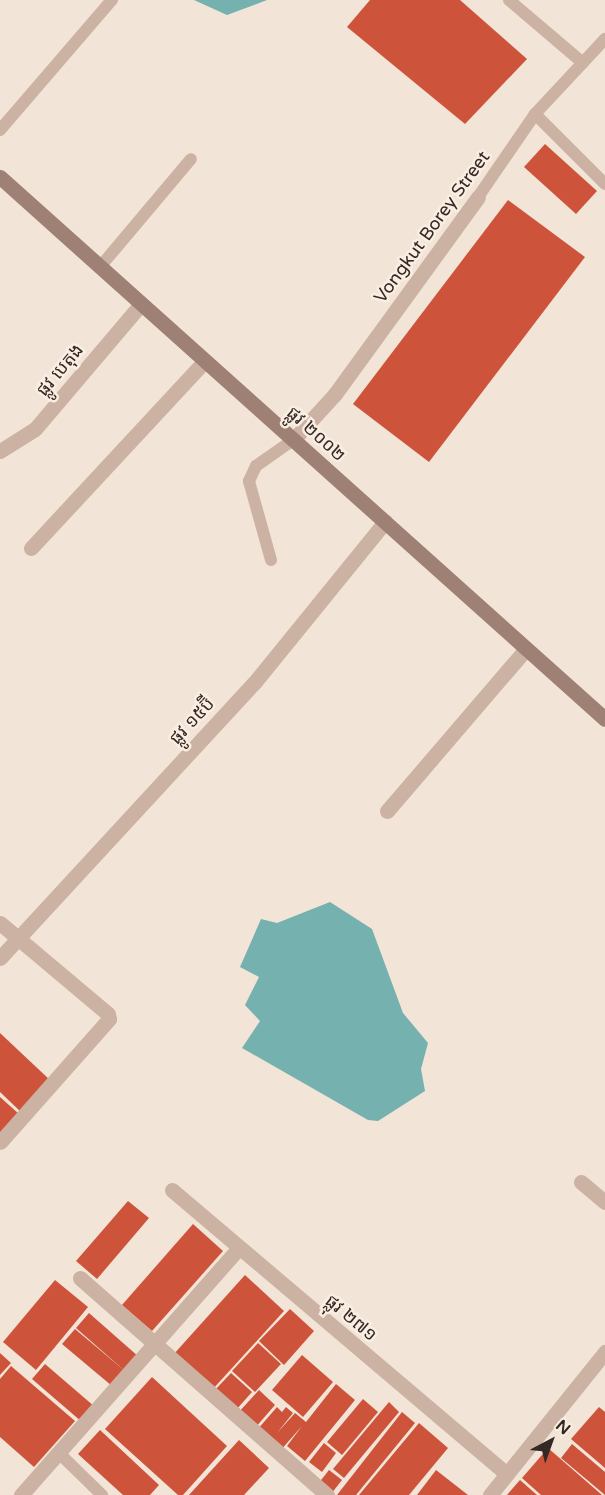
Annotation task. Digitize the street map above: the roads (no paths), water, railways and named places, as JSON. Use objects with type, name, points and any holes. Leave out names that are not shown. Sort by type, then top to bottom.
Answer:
[{"type":"street","name":"ផ្លូវ ២០០២","points":[[0,177],[605,719]]},
{"type":"street","name":"Vongkut Borey Street","points":[[293,440],[335,394],[478,197]]},
{"type":"street","name":"ផ្លូវ បេតុង","points":[[0,451],[35,429],[141,304]]},
{"type":"street","points":[[31,548],[206,361]]},
{"type":"street","name":"ផ្លូវ ១៥ប៊ី","points":[[0,958],[254,683],[385,522]]},
{"type":"street","points":[[387,811],[526,649]]},
{"type":"street","points":[[0,923],[108,1014],[107,1026],[0,1142]]},
{"type":"street","points":[[580,1182],[605,1202]]},
{"type":"street","name":"ផ្លុវ ២៧១","points":[[172,1190],[238,1249],[507,1474]]},
{"type":"street","points":[[21,1495],[60,1454],[238,1249]]},
{"type":"street","points":[[80,1278],[327,1495]]},
{"type":"street","points":[[490,1495],[605,1352]]},
{"type":"lane","points":[[0,129],[112,0]]},
{"type":"lane","points":[[509,0],[583,63]]},
{"type":"lane","name":"Vongkut Borey Street","points":[[478,197],[535,114],[605,39]]},
{"type":"lane","points":[[535,114],[605,184]]},
{"type":"lane","points":[[100,267],[191,159]]},
{"type":"lane","points":[[271,560],[249,481],[256,466],[293,440]]},
{"type":"lane","points":[[60,1454],[102,1495]]},
{"type":"water","points":[[194,0],[267,0],[227,15]]},
{"type":"water","points":[[330,902],[372,929],[403,1013],[428,1043],[421,1069],[425,1091],[378,1121],[368,1120],[242,1048],[260,1021],[245,1005],[259,977],[240,967],[261,919],[277,923]]}]
